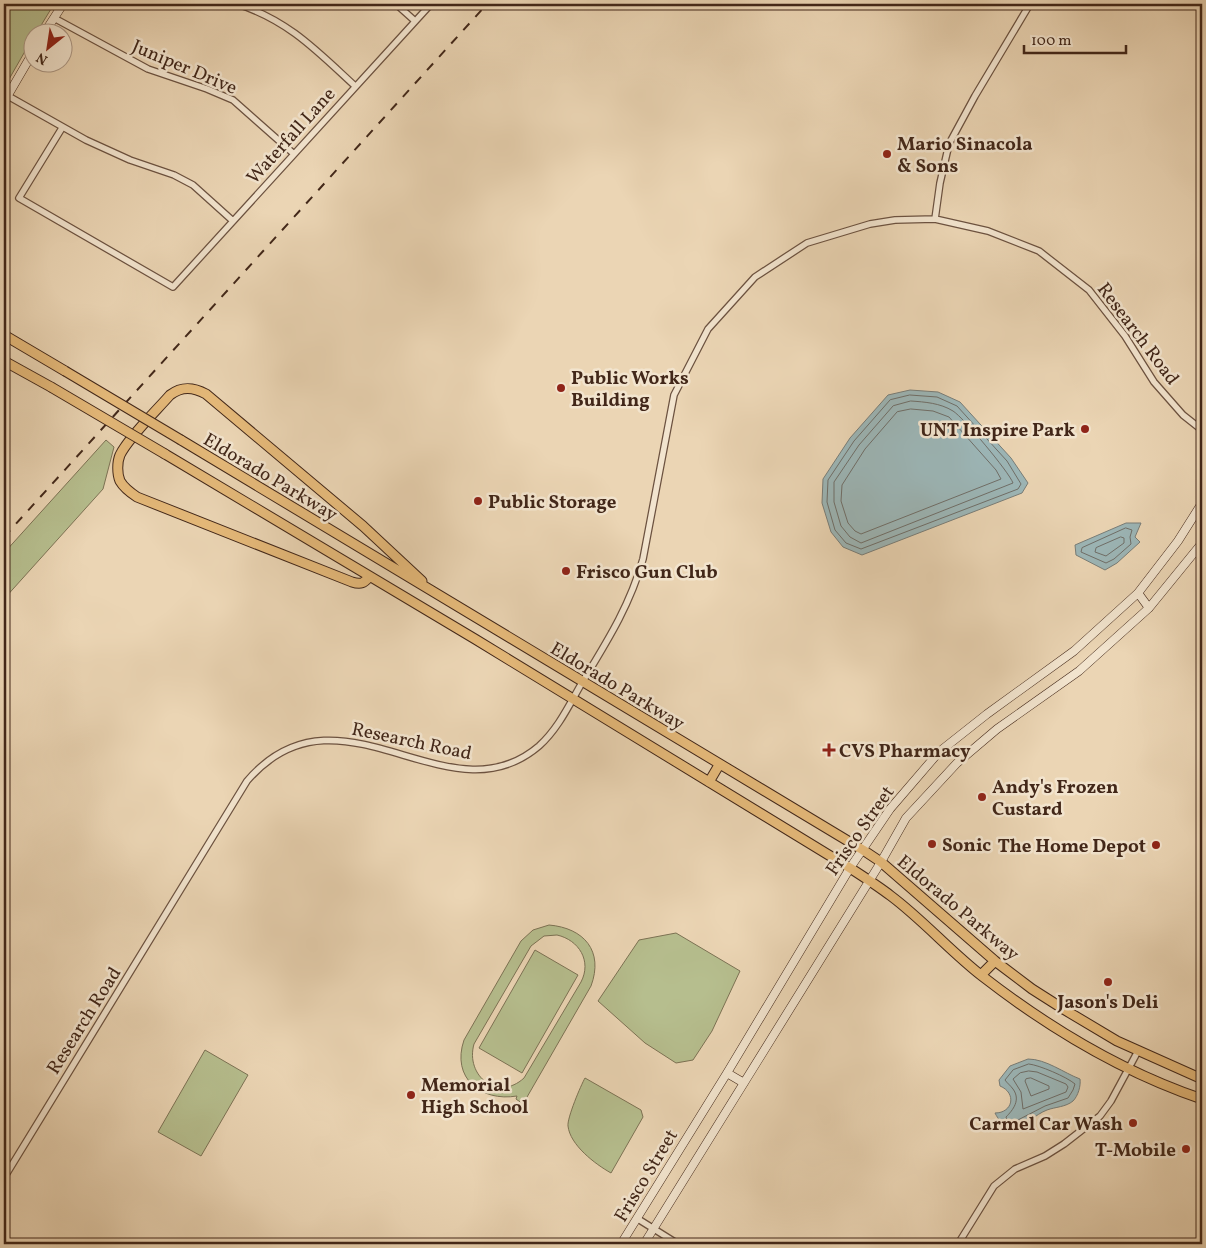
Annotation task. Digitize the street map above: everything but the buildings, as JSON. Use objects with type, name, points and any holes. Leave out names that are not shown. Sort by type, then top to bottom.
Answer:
[{"type":"main road","name":"Eldorado Parkway","points":[[4,335],[862,850],[881,862],[995,961],[1064,1010],[1116,1041],[1202,1079]]},
{"type":"main road","name":"Eldorado Parkway","points":[[4,361],[370,576],[870,880],[892,896],[981,975],[1051,1025],[1128,1070],[1202,1099]]},
{"type":"main road","points":[[370,576],[365,582],[359,584],[352,582],[138,497],[121,482],[118,466],[120,456],[129,442],[170,395],[176,390],[186,388],[197,389],[206,394],[362,526],[441,598]]},
{"type":"main road","points":[[709,782],[719,765]]},
{"type":"main road","points":[[981,975],[995,961]]},
{"type":"street","points":[[52,22],[63,4]]},
{"type":"street","points":[[237,4],[263,13],[285,26],[316,50],[355,86]]},
{"type":"street","points":[[396,4],[415,21]]},
{"type":"street","name":"Waterfall Lane","points":[[62,128],[19,198],[173,287],[431,4]]},
{"type":"street","points":[[935,219],[940,183],[949,144],[975,96],[1030,4]]},
{"type":"street","name":"Juniper Drive","points":[[54,18],[148,69],[233,100],[294,154]]},
{"type":"street","points":[[22,71],[6,99],[130,160],[174,174],[193,185],[232,221]]},
{"type":"street","name":"Research Road","points":[[4,1178],[247,781],[266,763],[293,748],[313,742],[334,740],[359,743],[454,768],[489,769],[511,763],[539,746],[555,729],[613,633],[636,584],[643,559],[674,395],[708,329],[755,277],[807,242],[882,222],[935,219],[988,231],[1039,251],[1089,290],[1125,336],[1154,382],[1183,414],[1202,430]]},
{"type":"street","name":"Frisco Street","points":[[621,1244],[727,1073],[850,868],[890,809],[939,752],[987,714],[1074,651],[1138,593],[1178,541],[1202,503]]},
{"type":"street","name":"Frisco Street","points":[[644,1244],[870,880],[906,818],[957,763],[997,729],[1079,671],[1149,608],[1202,543]]},
{"type":"street","points":[[1138,593],[1149,608]]},
{"type":"street","points":[[958,1244],[994,1186],[1015,1169],[1044,1156],[1091,1124],[1107,1106],[1138,1051]]},
{"type":"street","points":[[727,1073],[744,1083]]},
{"type":"street","points":[[638,1219],[678,1244]]},
{"type":"green space","points":[[4,4],[54,4],[43,22],[22,22],[22,56],[4,88]]},
{"type":"green space","points":[[106,440],[114,447],[103,489],[4,599],[4,553]]},
{"type":"green space","points":[[549,925],[572,931],[581,936],[588,944],[593,952],[595,962],[591,986],[523,1104],[516,1099],[517,1096],[504,1097],[492,1095],[481,1091],[472,1084],[462,1066],[461,1054],[464,1040],[521,941],[533,930]],"holes":[[[557,935],[572,941],[584,959],[584,974],[581,982],[524,1078],[514,1085],[504,1087],[494,1086],[486,1082],[474,1066],[472,1056],[474,1044],[531,946],[544,936]]]},
{"type":"green space","points":[[676,933],[740,971],[712,1031],[693,1060],[676,1063],[645,1043],[598,1001],[639,940]]},
{"type":"green space","points":[[535,950],[578,975],[522,1073],[479,1048]]},
{"type":"green space","points":[[205,1050],[248,1075],[201,1156],[158,1132]]},
{"type":"green space","points":[[585,1078],[641,1110],[643,1117],[611,1173],[598,1165],[578,1147],[573,1140],[568,1126]]},
{"type":"water","points":[[910,390],[938,392],[960,402],[1011,458],[1028,483],[1022,493],[862,555],[843,547],[831,532],[822,503],[823,479],[850,438],[888,395]]},
{"type":"water","points":[[1126,523],[1141,523],[1135,537],[1140,542],[1117,563],[1105,570],[1076,555],[1075,545]]},
{"type":"water","points":[[1028,1059],[1041,1061],[1080,1079],[1079,1091],[1075,1099],[1070,1103],[1047,1110],[1021,1125],[1009,1127],[1002,1123],[995,1113],[1006,1110],[1011,1102],[1009,1093],[1000,1086],[999,1080],[1010,1066]]},
{"type":"railway","points":[[4,537],[487,4]]},
{"type":"place","name":"Mario Sinacola & Sons","points":[[887,154]]},
{"type":"place","name":"Public Works Building","points":[[561,388]]},
{"type":"place","name":"UNT Inspire Park","points":[[1085,429]]},
{"type":"place","name":"Public Storage","points":[[478,501]]},
{"type":"place","name":"Frisco Gun Club","points":[[566,571]]},
{"type":"place","name":"CVS Pharmacy","points":[[829,750]]},
{"type":"place","name":"Andy's Frozen Custard","points":[[982,797]]},
{"type":"place","name":"Sonic","points":[[932,844]]},
{"type":"place","name":"The Home Depot","points":[[1156,845]]},
{"type":"place","name":"Jason's Deli","points":[[1108,982]]},
{"type":"place","name":"Memorial High School","points":[[411,1095]]},
{"type":"place","name":"Carmel Car Wash","points":[[1133,1123]]},
{"type":"place","name":"T-Mobile","points":[[1186,1149]]}]
